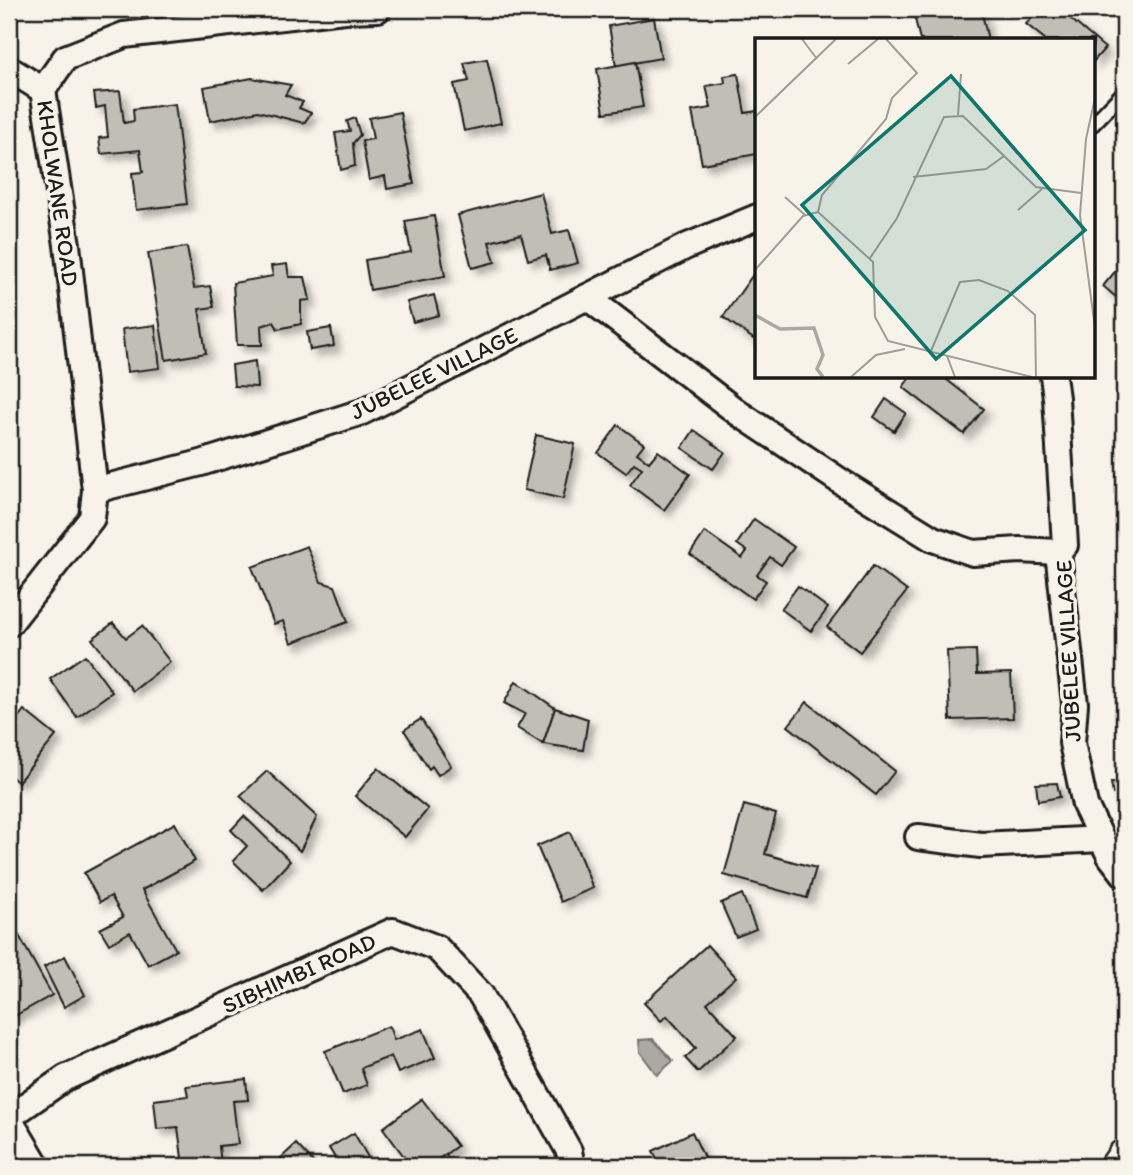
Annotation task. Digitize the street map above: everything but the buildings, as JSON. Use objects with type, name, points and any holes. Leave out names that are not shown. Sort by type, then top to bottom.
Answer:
[{"type":"street","name":"KHOLWANE ROAD","points":[[9,624],[92,518],[95,490],[67,245],[43,90],[65,58],[124,35],[345,10],[378,9]]},
{"type":"street","points":[[9,69],[43,90]]},
{"type":"street","name":"JUBELEE VILLAGE","points":[[95,490],[201,463],[362,412],[685,247],[755,218]]},
{"type":"street","points":[[587,298],[737,412],[933,539],[973,553],[1020,550],[1058,552]]},
{"type":"street","name":"JUBELEE VILLAGE","points":[[1053,378],[1066,545],[1058,552],[1075,704],[1072,743],[1085,805],[1110,856],[1124,874]]},
{"type":"street","points":[[918,838],[981,845],[1102,839]]},
{"type":"street","name":"SIBHIMBI ROAD","points":[[9,1118],[65,1078],[393,931],[438,948],[481,995],[569,1151],[572,1166]]},
{"type":"street","points":[[9,1118],[37,1166]]},
{"type":"street","points":[[1116,1166],[1124,1156]]},
{"type":"lane","points":[[1094,123],[1124,92]]},
{"type":"shaded area","points":[[653,1039],[673,1061],[657,1075],[640,1052],[639,1040]]}]
